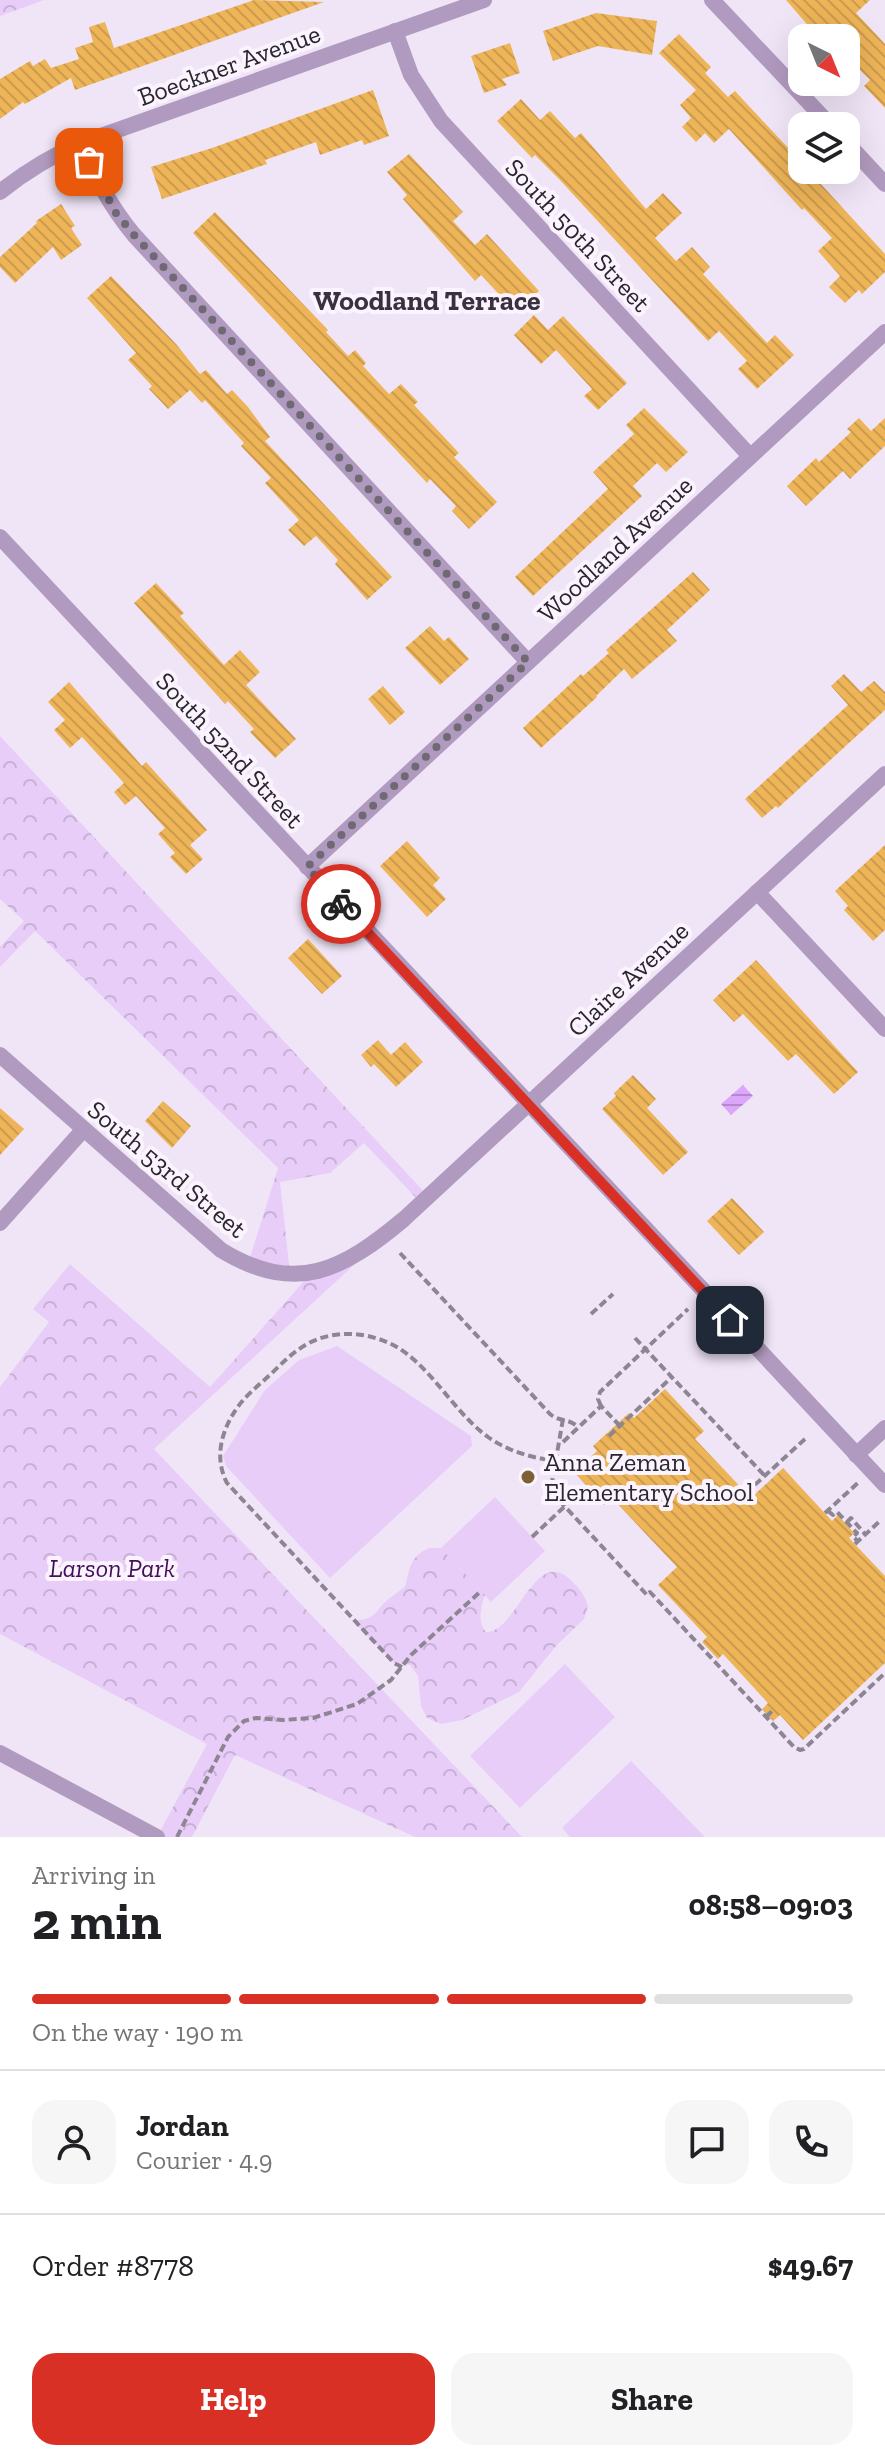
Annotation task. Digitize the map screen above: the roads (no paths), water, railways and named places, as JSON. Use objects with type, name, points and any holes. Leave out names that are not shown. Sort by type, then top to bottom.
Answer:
[{"type":"street","name":"Boeckner Avenue","points":[[0,192],[42,162],[81,143],[484,0]]},
{"type":"street","points":[[717,4],[818,112]]},
{"type":"street","name":"South 50th Street","points":[[395,31],[411,75],[441,121],[750,456]]},
{"type":"street","points":[[81,143],[116,213],[134,235],[528,662]]},
{"type":"street","points":[[860,157],[885,184]]},
{"type":"street","name":"Woodland Avenue","points":[[307,867],[885,332]]},
{"type":"street","name":"South 52nd Street","points":[[0,537],[885,1485]]},
{"type":"street","name":"Claire Avenue","points":[[404,1219],[885,774]]},
{"type":"street","points":[[757,892],[885,1029]]},
{"type":"street","name":"South 53rd Street","points":[[0,1055],[216,1247],[238,1260],[265,1269],[298,1273],[325,1270],[363,1252],[404,1219]]},
{"type":"street","points":[[0,1223],[83,1130]]},
{"type":"street","points":[[856,1455],[885,1428]]},
{"type":"street","points":[[0,1753],[157,1837]]},
{"type":"place","name":"Anna Zeman Elementary School","points":[[528,1477]]},
{"type":"district","name":"Woodland Terrace","points":[[427,300]]},
{"type":"park label","name":"Larson Park","points":[[112,1568]]}]
